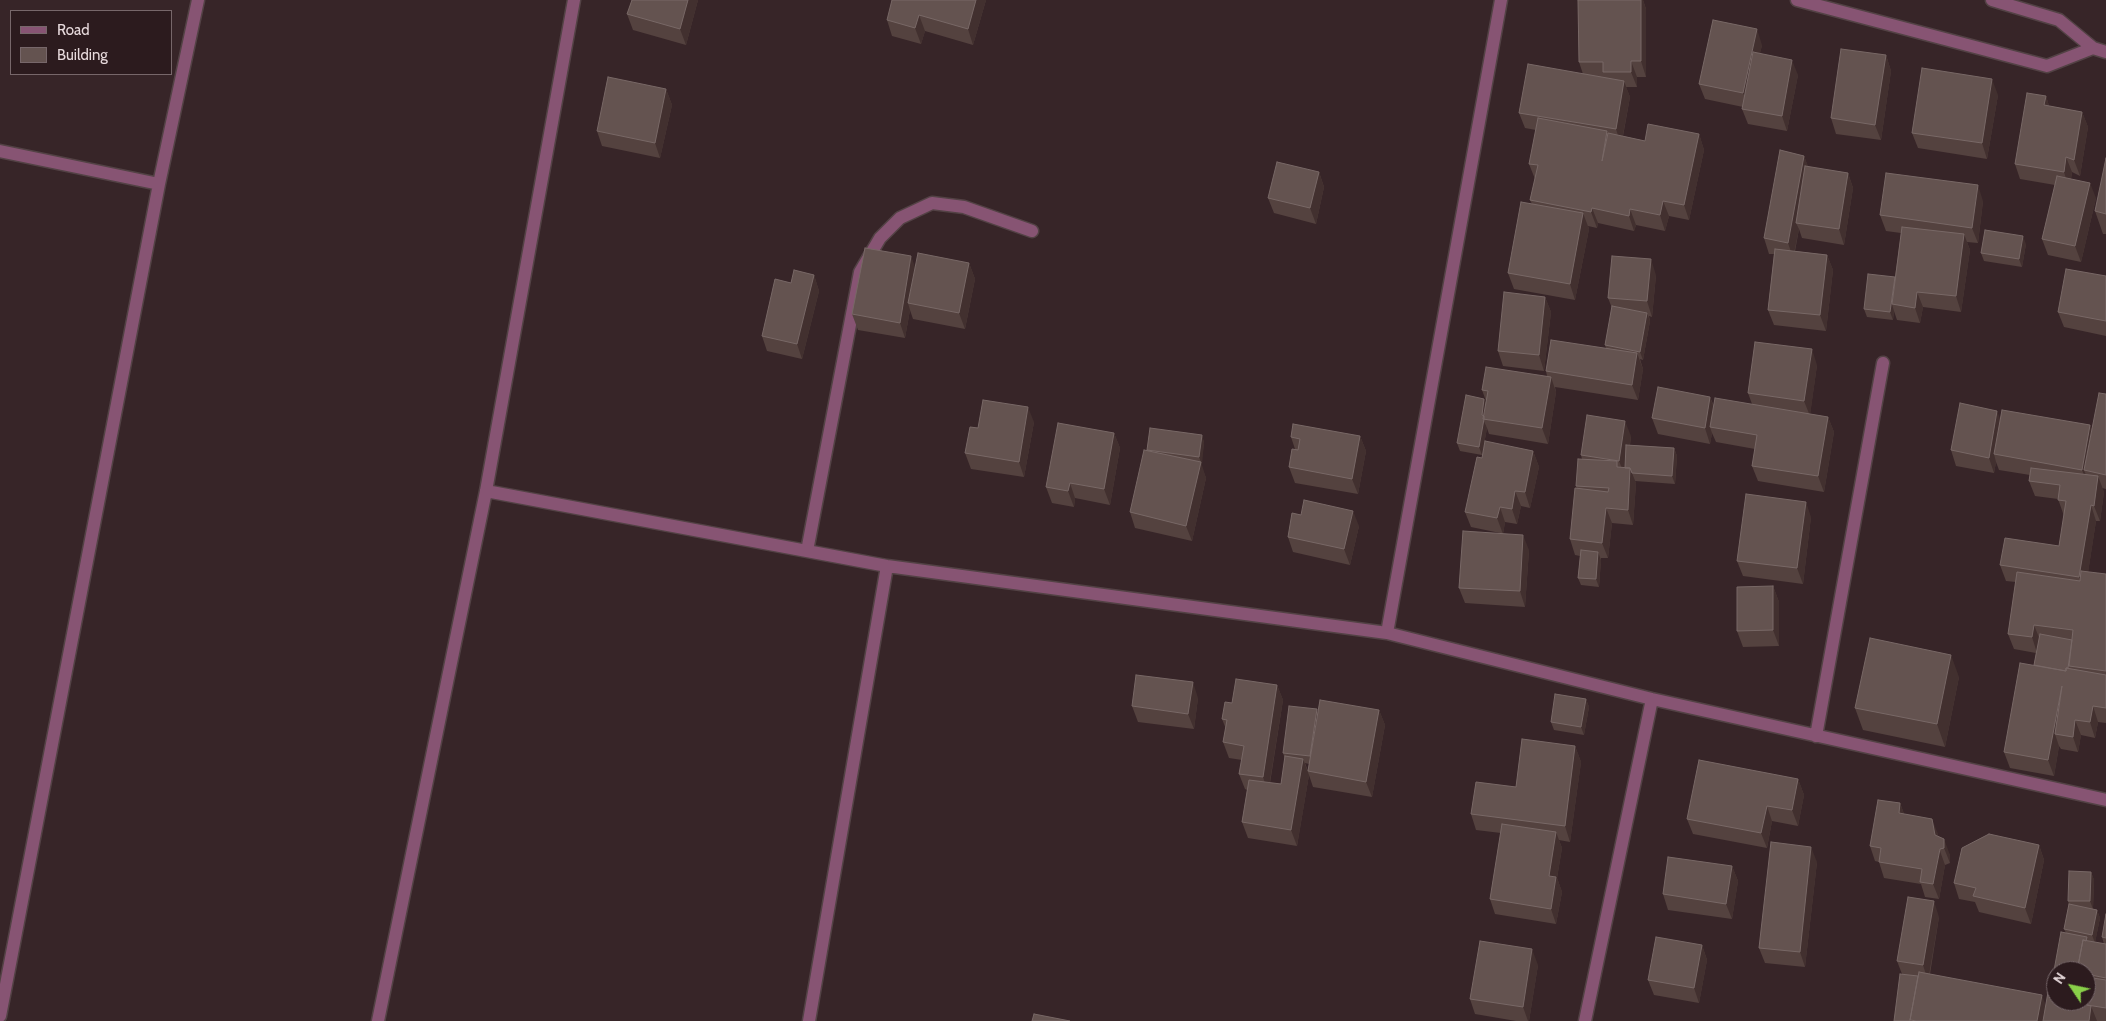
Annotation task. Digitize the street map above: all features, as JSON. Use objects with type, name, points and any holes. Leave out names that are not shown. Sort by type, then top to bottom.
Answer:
[{"type":"street","points":[[0,1016],[160,184],[198,0]]},
{"type":"street","points":[[378,1021],[486,491],[574,0]]},
{"type":"street","points":[[1387,633],[1501,0]]},
{"type":"street","points":[[1797,0],[1824,3],[2047,66],[2093,48]]},
{"type":"street","points":[[1992,0],[2059,20],[2093,48],[2106,52]]},
{"type":"street","points":[[0,152],[160,184]]},
{"type":"street","points":[[807,551],[860,272],[880,238],[900,218],[932,203],[964,208],[1032,231]]},
{"type":"street","points":[[1816,736],[1884,363]]},
{"type":"street","points":[[486,491],[887,566],[1387,633],[1652,699],[2106,800]]},
{"type":"street","points":[[809,1021],[887,566]]},
{"type":"street","points":[[1584,1021],[1652,699]]},
{"type":"building","points":[[632,0],[688,0],[680,29],[627,14]]},
{"type":"building","points":[[892,0],[976,0],[968,29],[919,15],[915,28],[887,20]]},
{"type":"building","points":[[1578,0],[1641,0],[1641,61],[1631,61],[1631,72],[1603,72],[1603,62],[1579,62]]},
{"type":"building","points":[[1713,20],[1757,29],[1743,93],[1699,84]]},
{"type":"building","points":[[1841,49],[1886,55],[1875,125],[1831,118]]},
{"type":"building","points":[[1753,52],[1792,60],[1782,116],[1742,109]]},
{"type":"building","points":[[1528,64],[1624,81],[1616,129],[1519,113]]},
{"type":"building","points":[[1922,68],[1992,79],[1982,143],[1912,133]]},
{"type":"building","points":[[608,77],[666,89],[655,143],[597,131]]},
{"type":"building","points":[[2027,93],[2046,96],[2044,105],[2082,112],[2074,160],[2066,157],[2064,172],[2015,164]]},
{"type":"building","points":[[1538,118],[1607,131],[1602,161],[1608,133],[1645,141],[1648,124],[1699,134],[1684,205],[1663,201],[1660,215],[1630,209],[1629,216],[1592,208],[1591,212],[1530,200],[1538,165],[1529,164]]},
{"type":"building","points":[[1780,150],[1804,156],[1788,243],[1764,238]]},
{"type":"building","points":[[2106,158],[2106,214],[2095,211]]},
{"type":"building","points":[[1277,162],[1319,172],[1310,208],[1268,198]]},
{"type":"building","points":[[1805,166],[1848,173],[1839,229],[1796,223]]},
{"type":"building","points":[[1886,173],[1978,185],[1972,228],[1880,215]]},
{"type":"building","points":[[2057,176],[2090,183],[2075,246],[2042,239]]},
{"type":"building","points":[[1521,202],[1583,213],[1570,284],[1508,273]]},
{"type":"building","points":[[1902,227],[1964,234],[1956,296],[1917,292],[1915,308],[1892,304]]},
{"type":"building","points":[[1985,230],[2023,236],[2019,259],[1981,253]]},
{"type":"building","points":[[865,248],[911,256],[900,323],[852,314]]},
{"type":"building","points":[[1775,249],[1827,255],[1820,315],[1768,310]]},
{"type":"building","points":[[918,253],[969,263],[959,313],[908,303]]},
{"type":"building","points":[[1612,256],[1651,259],[1647,301],[1608,298]]},
{"type":"building","points":[[2066,269],[2106,276],[2106,321],[2058,312]]},
{"type":"building","points":[[794,270],[814,275],[797,344],[762,336],[775,279],[791,283]]},
{"type":"building","points":[[1868,274],[1895,277],[1890,312],[1864,309]]},
{"type":"building","points":[[1504,292],[1545,297],[1539,355],[1498,351]]},
{"type":"building","points":[[1612,306],[1647,313],[1640,352],[1605,345]]},
{"type":"building","points":[[1551,340],[1637,353],[1632,385],[1546,371]]},
{"type":"building","points":[[1755,342],[1812,349],[1804,401],[1748,393]]},
{"type":"building","points":[[1486,367],[1551,377],[1542,428],[1483,419],[1488,391],[1482,390]]},
{"type":"building","points":[[1658,387],[1710,397],[1705,428],[1652,418]]},
{"type":"building","points":[[2099,393],[2106,394],[2106,475],[2084,470]]},
{"type":"building","points":[[1466,395],[1484,399],[1482,415],[1484,419],[1479,447],[1457,443]]},
{"type":"building","points":[[1715,398],[1828,417],[1818,476],[1752,466],[1757,435],[1710,427]]},
{"type":"building","points":[[983,400],[1028,407],[1019,462],[965,453],[970,427],[978,428]]},
{"type":"building","points":[[1960,403],[1997,411],[1989,458],[1951,450]]},
{"type":"building","points":[[2002,410],[2090,425],[2082,470],[1994,454]]},
{"type":"building","points":[[1587,415],[1625,421],[1619,461],[1581,455]]},
{"type":"building","points":[[1058,423],[1114,433],[1104,489],[1070,483],[1068,491],[1046,487]]},
{"type":"building","points":[[1293,424],[1360,436],[1352,479],[1289,467],[1292,449],[1298,450],[1300,439],[1291,437]]},
{"type":"building","points":[[1150,428],[1202,435],[1199,457],[1147,450]]},
{"type":"building","points":[[1485,441],[1533,451],[1525,492],[1515,491],[1512,509],[1500,507],[1497,518],[1465,512],[1477,457],[1482,458]]},
{"type":"building","points":[[1626,445],[1674,448],[1672,476],[1632,473],[1630,468],[1625,468]]},
{"type":"building","points":[[1144,450],[1201,462],[1186,526],[1130,512]]},
{"type":"building","points":[[1578,459],[1617,461],[1617,467],[1630,468],[1628,510],[1606,508],[1602,543],[1570,539],[1575,488],[1608,492],[1609,488],[1576,486]]},
{"type":"building","points":[[2031,468],[2098,476],[2094,506],[2091,505],[2079,577],[2000,565],[2005,538],[2059,546],[2066,501],[2058,500],[2060,485],[2029,481]]},
{"type":"building","points":[[1746,494],[1806,502],[1797,568],[1737,561]]},
{"type":"building","points":[[1304,500],[1353,511],[1344,549],[1288,537],[1292,513],[1301,515]]},
{"type":"building","points":[[1463,531],[1523,535],[1520,591],[1459,588]]},
{"type":"building","points":[[1581,550],[1598,552],[1596,579],[1578,578]]},
{"type":"building","points":[[2081,571],[2106,574],[2106,671],[2069,666],[2073,630],[2034,625],[2032,637],[2008,634],[2017,572],[2080,581]]},
{"type":"building","points":[[1773,586],[1773,630],[1737,631],[1737,587]]},
{"type":"building","points":[[2040,634],[2072,640],[2066,671],[2034,665]]},
{"type":"building","points":[[1870,638],[1951,655],[1937,724],[1855,708]]},
{"type":"building","points":[[2020,663],[2066,671],[2066,668],[2106,675],[2106,708],[2093,706],[2090,722],[2075,720],[2073,737],[2055,734],[2062,686],[2048,760],[2004,752]]},
{"type":"building","points":[[1136,675],[1193,682],[1188,714],[1132,706]]},
{"type":"building","points":[[1236,679],[1277,685],[1263,777],[1239,774],[1244,746],[1223,742],[1227,720],[1222,719],[1225,702],[1232,703]]},
{"type":"building","points":[[1555,694],[1586,699],[1581,727],[1551,722]]},
{"type":"building","points":[[1320,700],[1379,710],[1366,782],[1308,771]]},
{"type":"building","points":[[1289,706],[1317,709],[1310,756],[1283,753]]},
{"type":"building","points":[[1522,739],[1575,746],[1565,826],[1471,814],[1476,782],[1516,787]]},
{"type":"building","points":[[1285,756],[1303,759],[1291,830],[1242,822],[1249,780],[1281,784]]},
{"type":"building","points":[[1699,760],[1798,779],[1792,810],[1767,806],[1761,833],[1687,819]]},
{"type":"building","points":[[1878,800],[1900,803],[1899,813],[1932,819],[1935,835],[1944,839],[1944,848],[1940,849],[1933,884],[1920,882],[1922,869],[1879,862],[1881,848],[1870,846]]},
{"type":"building","points":[[1502,824],[1556,832],[1549,876],[1556,877],[1551,909],[1490,899]]},
{"type":"building","points":[[1989,834],[2039,845],[2025,908],[1973,896],[1976,888],[1954,883],[1962,848]]},
{"type":"building","points":[[1771,842],[1811,847],[1800,952],[1759,948]]},
{"type":"building","points":[[1668,857],[1732,866],[1726,904],[1663,894]]},
{"type":"building","points":[[2069,871],[2091,872],[2090,901],[2068,901]]},
{"type":"building","points":[[1908,897],[1934,901],[1923,965],[1897,961]]},
{"type":"building","points":[[2069,904],[2097,910],[2092,935],[2064,929]]},
{"type":"building","points":[[2106,914],[2106,938],[2102,937]]},
{"type":"building","points":[[2061,932],[2087,937],[2086,941],[2083,940],[2079,961],[2056,961]]},
{"type":"building","points":[[1656,937],[1702,945],[1694,988],[1648,980]]},
{"type":"building","points":[[2083,940],[2106,944],[2106,978],[2096,976],[2096,961],[2079,961]]},
{"type":"building","points":[[1480,941],[1532,949],[1523,1007],[1470,999]]},
{"type":"building","points":[[1919,972],[2042,995],[2037,1021],[1910,1020]]},
{"type":"building","points":[[1900,974],[1918,976],[1910,1021],[1894,1021]]},
{"type":"building","points":[[2096,978],[2106,980],[2106,1008],[2096,1006]]},
{"type":"building","points":[[2046,1004],[2046,1011],[2090,1011],[2089,1021],[2043,1021]]},
{"type":"building","points":[[1034,1014],[1070,1021],[1032,1021]]}]
